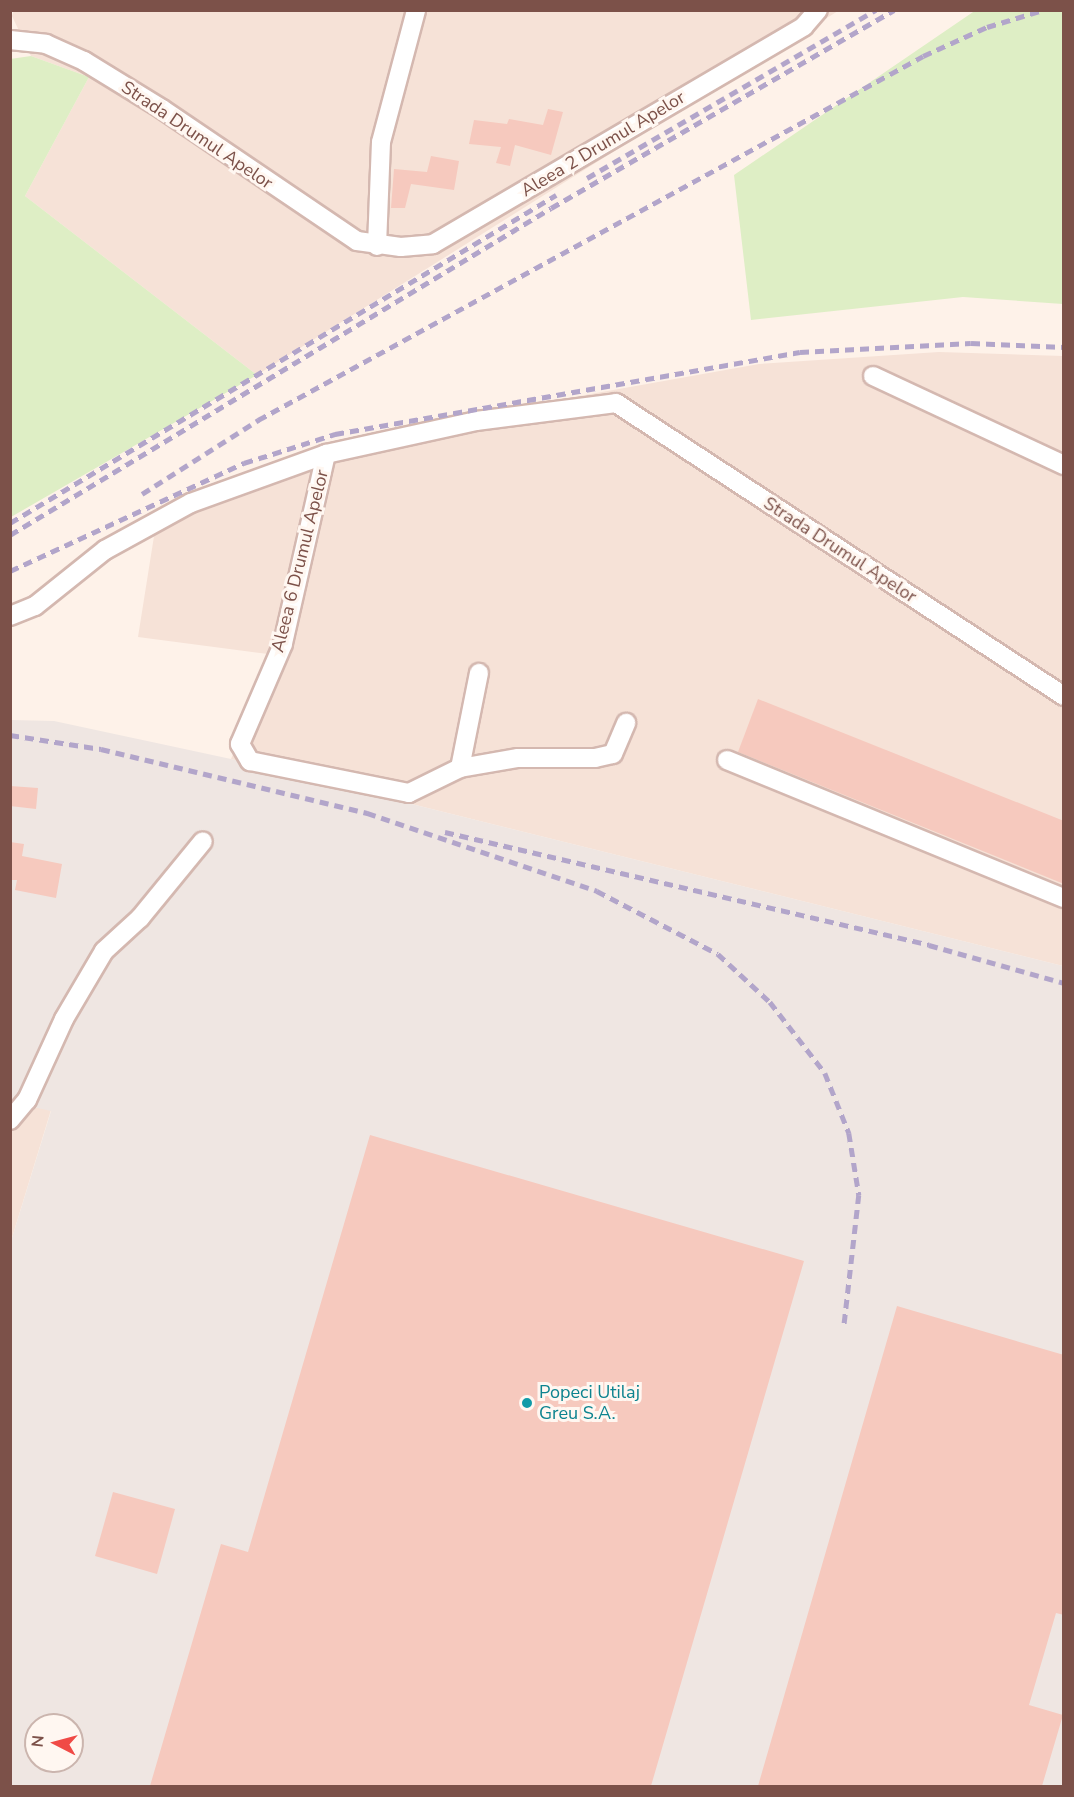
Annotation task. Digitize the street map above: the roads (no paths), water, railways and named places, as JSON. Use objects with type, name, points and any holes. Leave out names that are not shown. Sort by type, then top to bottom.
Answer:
[{"type":"street","points":[[377,246],[381,142],[416,10]]},
{"type":"street","name":"Aleea 2 Drumul Apelor","points":[[377,246],[433,244],[804,26],[818,10]]},
{"type":"street","name":"Strada Drumul Apelor","points":[[10,40],[46,44],[84,61],[162,109],[338,230],[357,241],[377,246]]},
{"type":"street","points":[[873,376],[1064,465]]},
{"type":"street","name":"Strada Drumul Apelor","points":[[616,403],[1064,696]]},
{"type":"street","name":"Aleea 6 Drumul Apelor","points":[[616,403],[476,421],[326,454],[283,644],[240,744],[250,761],[409,793],[460,768],[519,758],[595,758],[613,754],[626,723]]},
{"type":"street","points":[[10,616],[36,606],[105,550],[191,503],[326,454]]},
{"type":"street","points":[[460,768],[478,673]]},
{"type":"street","points":[[727,760],[1064,898]]},
{"type":"street","points":[[10,1120],[27,1101],[63,1019],[104,951],[140,918],[203,841]]},
{"type":"railway","points":[[587,178],[876,10]]},
{"type":"railway","points":[[10,535],[551,208],[894,10]]},
{"type":"railway","points":[[142,494],[258,420],[923,56],[987,27],[1043,10]]},
{"type":"railway","points":[[10,523],[556,195]]},
{"type":"railway","points":[[10,571],[244,463],[335,434],[800,352],[971,343],[1064,347]]},
{"type":"railway","points":[[10,735],[101,749],[367,813],[597,891],[718,954],[770,1002],[825,1073],[849,1133],[859,1195],[844,1327]]},
{"type":"railway","points":[[445,832],[929,945],[1064,983]]},
{"type":"place","name":"Popeci Utilaj Greu S.A.","points":[[527,1403]]}]
